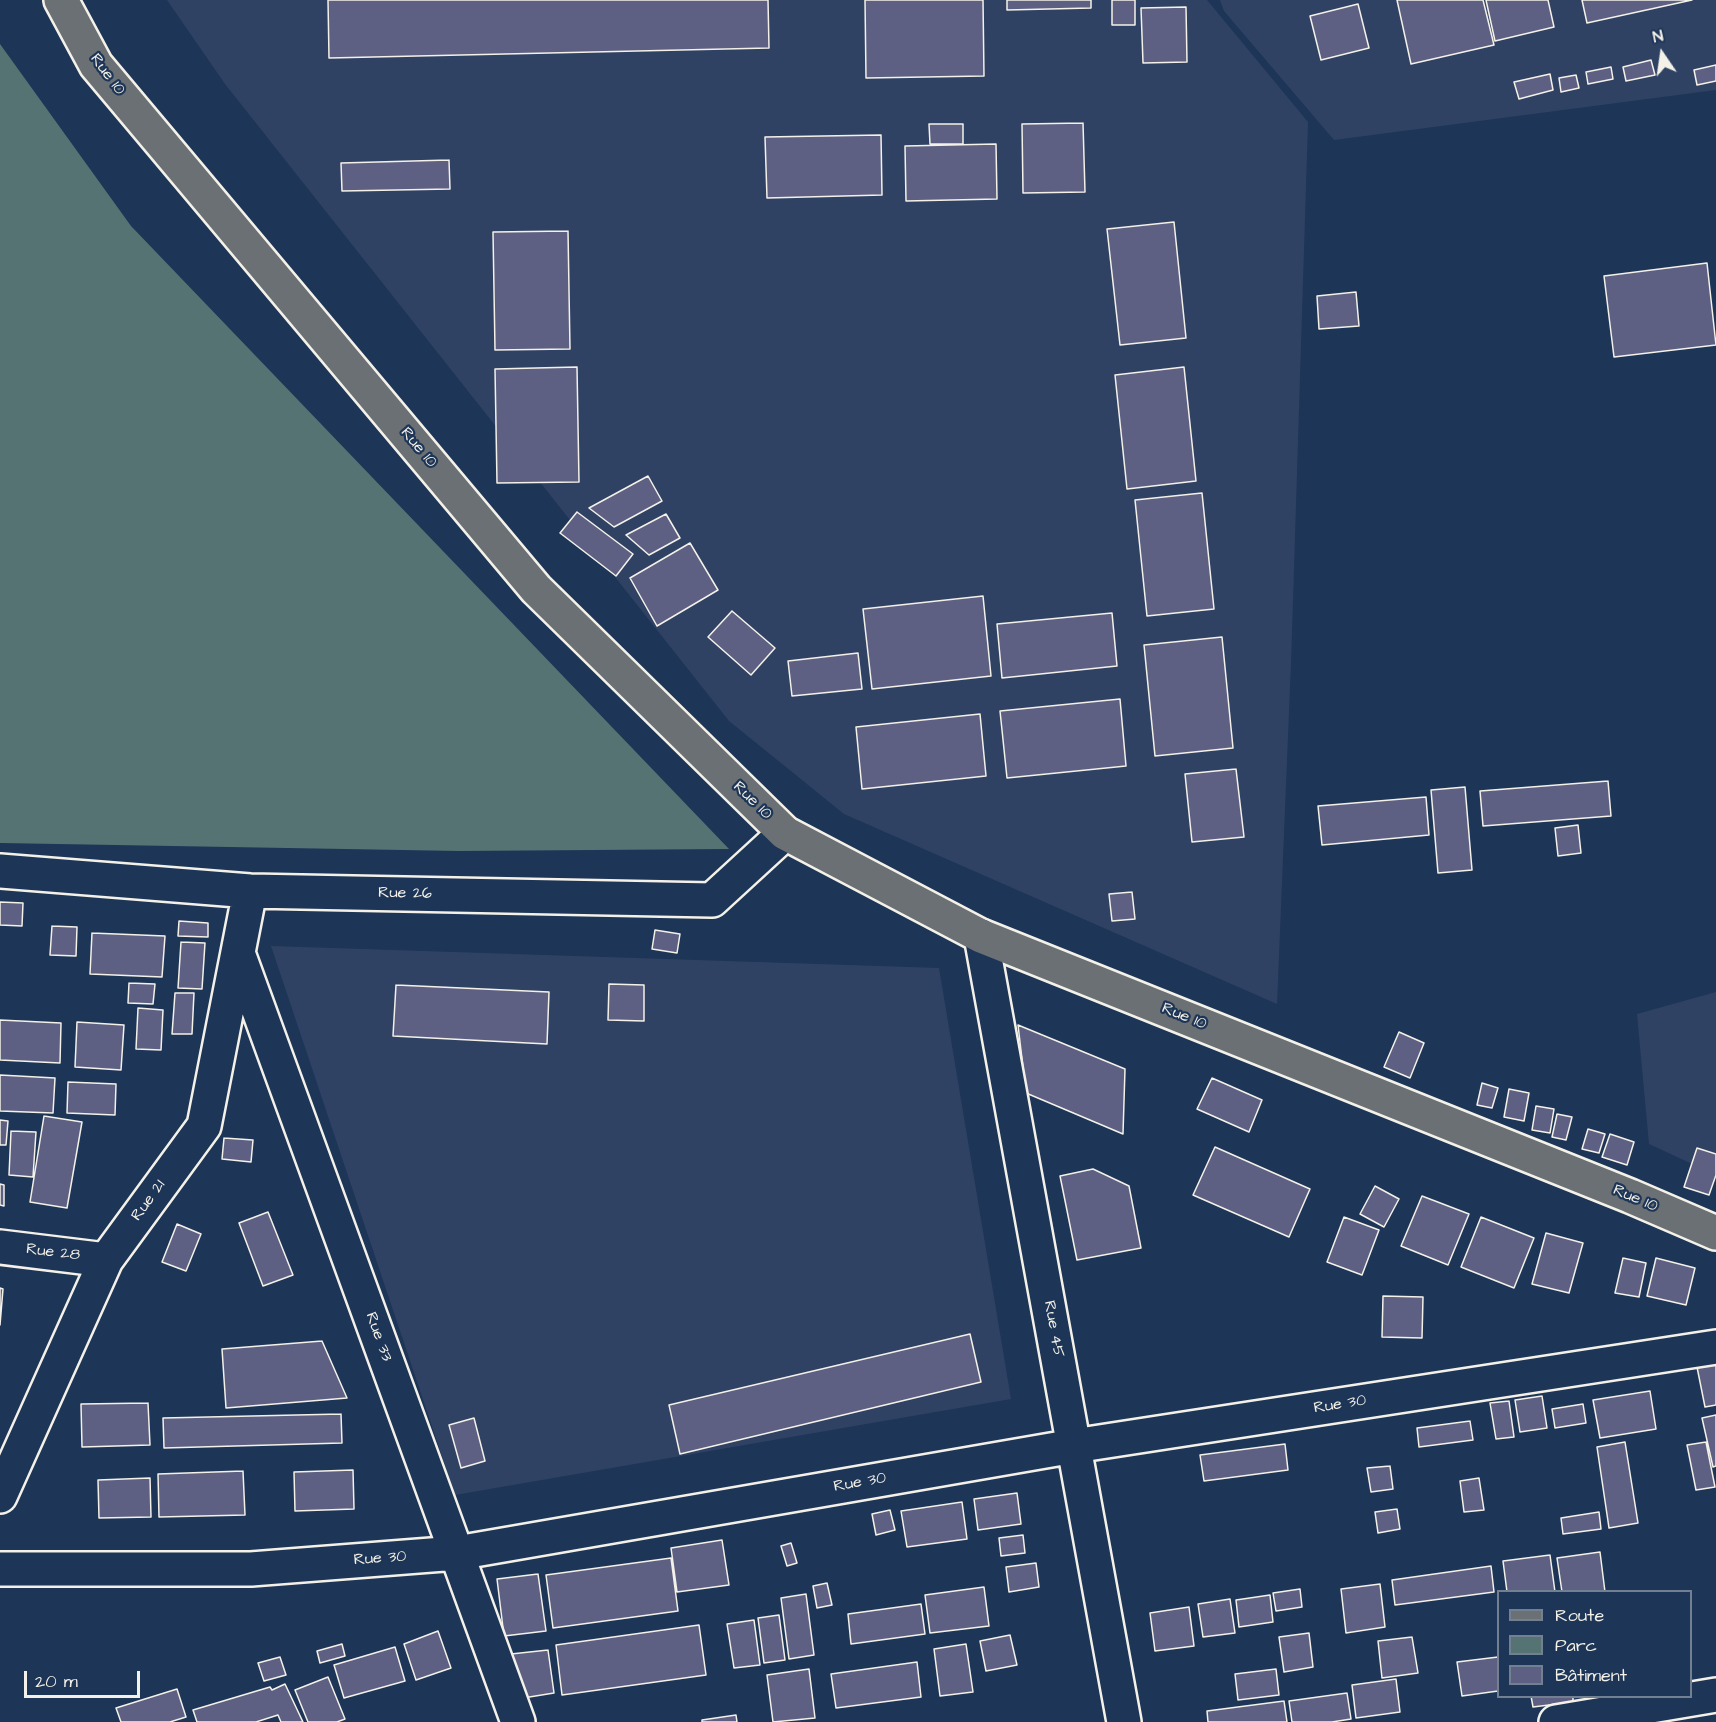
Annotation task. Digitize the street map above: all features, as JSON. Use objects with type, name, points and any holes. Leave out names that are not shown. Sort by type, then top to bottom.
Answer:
[{"type":"main road","name":"Rue 10","points":[[61,0],[96,65],[536,589],[785,833],[981,936],[1716,1233]]},
{"type":"street","name":"Rue 26","points":[[0,871],[249,891],[712,900],[785,833]]},
{"type":"street","name":"Rue 21","points":[[0,1496],[106,1260],[204,1126],[249,891]]},
{"type":"street","name":"Rue 45","points":[[981,936],[1124,1722]]},
{"type":"street","name":"Rue 33","points":[[238,953],[518,1722]]},
{"type":"street","name":"Rue 28","points":[[0,1247],[106,1260]]},
{"type":"street","name":"Rue 30","points":[[0,1569],[251,1569],[457,1553],[1074,1446],[1716,1347]]},
{"type":"street","points":[[1556,1722],[1716,1695]]},
{"type":"shaded area","points":[[167,0],[1207,0],[1308,122],[1291,663],[1277,1004],[844,814],[729,721],[225,84]]},
{"type":"shaded area","points":[[1220,0],[1716,0],[1716,90],[1334,140],[1224,11]]},
{"type":"shaded area","points":[[271,946],[939,968],[1011,1399],[455,1495]]},
{"type":"shaded area","points":[[1716,992],[1716,1175],[1649,1144],[1637,1014]]},
{"type":"green space","points":[[0,44],[131,226],[729,849],[459,851],[0,843]]},
{"type":"building","points":[[328,0],[768,0],[769,48],[329,58]]},
{"type":"building","points":[[865,0],[983,0],[984,76],[866,78]]},
{"type":"building","points":[[1007,0],[1091,0],[1091,8],[1007,10]]},
{"type":"building","points":[[1112,0],[1135,0],[1135,25],[1112,25]]},
{"type":"building","points":[[1397,0],[1483,0],[1494,45],[1411,64]]},
{"type":"building","points":[[1486,0],[1548,0],[1554,27],[1495,41]]},
{"type":"building","points":[[1582,0],[1692,0],[1587,23]]},
{"type":"building","points":[[1358,4],[1369,48],[1321,60],[1310,16]]},
{"type":"building","points":[[1186,7],[1187,62],[1143,63],[1141,8]]},
{"type":"building","points":[[1651,60],[1655,75],[1626,81],[1623,67]]},
{"type":"building","points":[[1716,65],[1716,81],[1697,85],[1694,70]]},
{"type":"building","points":[[1611,67],[1613,79],[1588,84],[1586,72]]},
{"type":"building","points":[[1550,74],[1553,90],[1519,99],[1514,82]]},
{"type":"building","points":[[1576,75],[1579,88],[1561,92],[1559,78]]},
{"type":"building","points":[[1083,123],[1085,192],[1023,193],[1022,124]]},
{"type":"building","points":[[929,124],[963,124],[963,144],[930,144]]},
{"type":"building","points":[[881,135],[882,195],[767,198],[765,137]]},
{"type":"building","points":[[996,144],[997,199],[906,201],[905,146]]},
{"type":"building","points":[[449,160],[450,189],[342,191],[341,163]]},
{"type":"building","points":[[1174,222],[1186,338],[1120,345],[1107,229]]},
{"type":"building","points":[[568,231],[570,349],[495,350],[493,232]]},
{"type":"building","points":[[1707,263],[1716,345],[1614,357],[1604,276]]},
{"type":"building","points":[[1356,292],[1359,326],[1319,329],[1317,296]]},
{"type":"building","points":[[577,367],[579,482],[497,483],[495,369]]},
{"type":"building","points":[[1184,367],[1196,481],[1127,489],[1115,375]]},
{"type":"building","points":[[648,476],[662,501],[614,527],[589,508]]},
{"type":"building","points":[[1202,493],[1214,609],[1147,616],[1135,500]]},
{"type":"building","points":[[577,512],[633,554],[616,576],[560,533]]},
{"type":"building","points":[[666,514],[680,538],[649,555],[626,535]]},
{"type":"building","points":[[690,543],[718,590],[657,626],[630,578]]},
{"type":"building","points":[[983,596],[991,676],[872,689],[863,609]]},
{"type":"building","points":[[732,611],[775,648],[751,675],[708,637]]},
{"type":"building","points":[[1112,613],[1117,666],[1002,678],[997,624]]},
{"type":"building","points":[[1222,637],[1233,748],[1155,756],[1144,645]]},
{"type":"building","points":[[858,653],[862,689],[792,696],[788,661]]},
{"type":"building","points":[[1120,699],[1126,766],[1007,778],[1000,711]]},
{"type":"building","points":[[980,714],[986,776],[862,789],[856,727]]},
{"type":"building","points":[[1236,769],[1244,837],[1192,842],[1185,774]]},
{"type":"building","points":[[1608,781],[1611,816],[1483,826],[1480,791]]},
{"type":"building","points":[[1465,787],[1472,870],[1438,873],[1431,790]]},
{"type":"building","points":[[1426,797],[1429,835],[1322,845],[1318,806]]},
{"type":"building","points":[[1578,825],[1581,853],[1558,856],[1555,828]]},
{"type":"building","points":[[1132,892],[1135,919],[1112,921],[1109,894]]},
{"type":"building","points":[[0,902],[23,903],[22,926],[0,925]]},
{"type":"building","points":[[179,921],[208,923],[208,937],[178,936]]},
{"type":"building","points":[[52,926],[77,927],[76,956],[50,955]]},
{"type":"building","points":[[655,930],[680,934],[677,953],[652,949]]},
{"type":"building","points":[[92,933],[165,936],[162,977],[90,974]]},
{"type":"building","points":[[181,942],[205,943],[202,989],[178,988]]},
{"type":"building","points":[[129,983],[155,984],[153,1004],[128,1003]]},
{"type":"building","points":[[609,984],[644,985],[644,1021],[608,1020]]},
{"type":"building","points":[[396,985],[549,992],[547,1044],[393,1036]]},
{"type":"building","points":[[175,993],[194,993],[192,1034],[172,1034]]},
{"type":"building","points":[[138,1008],[163,1010],[161,1050],[136,1049]]},
{"type":"building","points":[[0,1020],[61,1023],[60,1063],[0,1060]]},
{"type":"building","points":[[77,1022],[124,1025],[121,1070],[75,1067]]},
{"type":"building","points":[[1018,1025],[1125,1069],[1123,1134],[1026,1093]]},
{"type":"building","points":[[1399,1032],[1424,1043],[1410,1078],[1384,1067]]},
{"type":"building","points":[[0,1075],[55,1078],[53,1113],[0,1111]]},
{"type":"building","points":[[1212,1078],[1262,1100],[1249,1132],[1197,1109]]},
{"type":"building","points":[[68,1082],[116,1084],[115,1115],[67,1113]]},
{"type":"building","points":[[1482,1083],[1498,1088],[1492,1108],[1477,1105]]},
{"type":"building","points":[[1509,1089],[1529,1093],[1524,1121],[1504,1117]]},
{"type":"building","points":[[1536,1106],[1554,1109],[1550,1133],[1532,1130]]},
{"type":"building","points":[[1557,1114],[1572,1117],[1566,1140],[1552,1137]]},
{"type":"building","points":[[44,1116],[82,1122],[67,1208],[30,1202]]},
{"type":"building","points":[[0,1120],[8,1121],[6,1145],[0,1145]]},
{"type":"building","points":[[1588,1129],[1605,1134],[1599,1153],[1582,1149]]},
{"type":"building","points":[[11,1131],[36,1132],[33,1177],[9,1175]]},
{"type":"building","points":[[1610,1134],[1634,1142],[1627,1165],[1602,1157]]},
{"type":"building","points":[[224,1138],[253,1140],[251,1162],[222,1159]]},
{"type":"building","points":[[1215,1147],[1310,1189],[1289,1237],[1193,1195]]},
{"type":"building","points":[[1697,1148],[1716,1154],[1716,1175],[1709,1195],[1684,1187]]},
{"type":"building","points":[[1093,1169],[1129,1186],[1141,1248],[1077,1260],[1060,1176]]},
{"type":"building","points":[[0,1184],[4,1185],[4,1206],[0,1205]]},
{"type":"building","points":[[1375,1186],[1399,1199],[1384,1227],[1360,1214]]},
{"type":"building","points":[[1422,1196],[1469,1214],[1448,1265],[1401,1246]]},
{"type":"building","points":[[268,1212],[293,1275],[263,1286],[239,1223]]},
{"type":"building","points":[[1344,1217],[1379,1230],[1362,1275],[1327,1262]]},
{"type":"building","points":[[1481,1217],[1534,1238],[1514,1288],[1461,1267]]},
{"type":"building","points":[[177,1224],[201,1234],[186,1271],[162,1262]]},
{"type":"building","points":[[1546,1233],[1583,1243],[1569,1293],[1532,1284]]},
{"type":"building","points":[[1623,1258],[1646,1263],[1639,1297],[1615,1293]]},
{"type":"building","points":[[1656,1258],[1695,1268],[1686,1305],[1647,1296]]},
{"type":"building","points":[[0,1288],[3,1289],[0,1325]]},
{"type":"building","points":[[1383,1296],[1423,1297],[1422,1338],[1382,1337]]},
{"type":"building","points":[[970,1334],[981,1382],[680,1454],[669,1405]]},
{"type":"building","points":[[322,1341],[347,1398],[226,1408],[222,1349]]},
{"type":"building","points":[[1716,1363],[1716,1405],[1705,1407],[1697,1367]]},
{"type":"building","points":[[1650,1391],[1656,1429],[1600,1438],[1593,1400]]},
{"type":"building","points":[[1542,1396],[1547,1428],[1520,1432],[1515,1400]]},
{"type":"building","points":[[1509,1401],[1514,1437],[1496,1439],[1490,1403]]},
{"type":"building","points":[[148,1403],[150,1445],[82,1447],[81,1404]]},
{"type":"building","points":[[1583,1404],[1586,1423],[1555,1428],[1552,1409]]},
{"type":"building","points":[[341,1414],[342,1443],[164,1448],[163,1418]]},
{"type":"building","points":[[1716,1415],[1716,1466],[1713,1467],[1702,1418]]},
{"type":"building","points":[[474,1418],[485,1461],[461,1468],[449,1425]]},
{"type":"building","points":[[1470,1421],[1473,1440],[1419,1447],[1417,1428]]},
{"type":"building","points":[[1625,1442],[1638,1523],[1609,1528],[1597,1447]]},
{"type":"building","points":[[1706,1442],[1715,1487],[1696,1490],[1687,1445]]},
{"type":"building","points":[[1285,1444],[1288,1470],[1204,1481],[1200,1455]]},
{"type":"building","points":[[1390,1466],[1393,1489],[1371,1492],[1367,1468]]},
{"type":"building","points":[[353,1470],[354,1509],[295,1511],[294,1472]]},
{"type":"building","points":[[243,1471],[245,1515],[159,1517],[158,1474]]},
{"type":"building","points":[[150,1478],[151,1517],[99,1518],[98,1480]]},
{"type":"building","points":[[1479,1478],[1484,1510],[1464,1512],[1460,1481]]},
{"type":"building","points":[[1017,1493],[1021,1524],[978,1530],[974,1499]]},
{"type":"building","points":[[962,1502],[967,1539],[907,1547],[901,1511]]},
{"type":"building","points":[[1397,1509],[1400,1529],[1378,1533],[1375,1512]]},
{"type":"building","points":[[890,1510],[895,1530],[876,1535],[872,1514]]},
{"type":"building","points":[[1599,1512],[1601,1529],[1563,1534],[1561,1518]]},
{"type":"building","points":[[1023,1535],[1025,1553],[1001,1556],[999,1538]]},
{"type":"building","points":[[722,1540],[729,1585],[677,1592],[671,1548]]},
{"type":"building","points":[[791,1543],[797,1563],[787,1566],[781,1546]]},
{"type":"building","points":[[1600,1552],[1605,1590],[1562,1590],[1557,1558]]},
{"type":"building","points":[[1550,1555],[1555,1590],[1507,1590],[1503,1561]]},
{"type":"building","points":[[671,1558],[678,1611],[553,1628],[546,1575]]},
{"type":"building","points":[[1036,1563],[1039,1587],[1009,1592],[1006,1567]]},
{"type":"building","points":[[1491,1566],[1494,1592],[1395,1605],[1392,1580]]},
{"type":"building","points":[[538,1574],[546,1631],[504,1636],[497,1579]]},
{"type":"building","points":[[827,1583],[832,1605],[817,1608],[813,1586]]},
{"type":"building","points":[[1380,1584],[1385,1627],[1346,1633],[1341,1589]]},
{"type":"building","points":[[984,1587],[989,1626],[930,1633],[925,1595]]},
{"type":"building","points":[[1300,1589],[1302,1607],[1276,1611],[1273,1593]]},
{"type":"building","points":[[806,1594],[814,1655],[789,1659],[781,1598]]},
{"type":"building","points":[[1270,1595],[1273,1622],[1239,1627],[1236,1600]]},
{"type":"building","points":[[1230,1599],[1235,1633],[1203,1637],[1198,1604]]},
{"type":"building","points":[[921,1604],[925,1634],[851,1644],[848,1614]]},
{"type":"building","points":[[1189,1607],[1194,1646],[1155,1651],[1150,1613]]},
{"type":"building","points":[[779,1615],[785,1660],[764,1663],[758,1618]]},
{"type":"building","points":[[754,1620],[760,1665],[734,1668],[727,1624]]},
{"type":"building","points":[[699,1625],[706,1675],[562,1695],[556,1645]]},
{"type":"building","points":[[438,1631],[451,1668],[416,1680],[404,1644]]},
{"type":"building","points":[[1309,1633],[1313,1667],[1284,1672],[1279,1637]]},
{"type":"building","points":[[1010,1635],[1017,1665],[986,1671],[980,1641]]},
{"type":"building","points":[[1412,1637],[1418,1673],[1382,1678],[1378,1641]]},
{"type":"building","points":[[342,1644],[345,1656],[320,1663],[317,1651]]},
{"type":"building","points":[[966,1644],[973,1692],[940,1696],[934,1649]]},
{"type":"building","points":[[395,1647],[405,1681],[344,1698],[334,1665]]},
{"type":"building","points":[[548,1650],[554,1693],[517,1699],[511,1654]]},
{"type":"building","points":[[280,1657],[286,1675],[264,1681],[258,1663]]},
{"type":"building","points":[[1497,1657],[1497,1691],[1462,1696],[1457,1662]]},
{"type":"building","points":[[917,1662],[921,1697],[836,1708],[831,1674]]},
{"type":"building","points":[[809,1669],[815,1718],[773,1722],[767,1675]]},
{"type":"building","points":[[1276,1669],[1279,1695],[1238,1700],[1235,1674]]},
{"type":"building","points":[[328,1677],[345,1719],[337,1722],[308,1722],[295,1690]]},
{"type":"building","points":[[1396,1679],[1400,1712],[1356,1718],[1352,1685]]},
{"type":"building","points":[[285,1684],[303,1722],[281,1722],[278,1715],[256,1722],[197,1722],[193,1710],[270,1687],[272,1690]]},
{"type":"building","points":[[177,1689],[186,1717],[170,1722],[121,1722],[116,1708]]},
{"type":"building","points":[[1347,1693],[1351,1719],[1332,1722],[1292,1722],[1289,1701]]},
{"type":"building","points":[[1531,1698],[1573,1698],[1573,1702],[1533,1707]]},
{"type":"building","points":[[1284,1701],[1287,1722],[1208,1722],[1207,1711]]},
{"type":"building","points":[[736,1715],[737,1722],[702,1722],[702,1720]]}]
